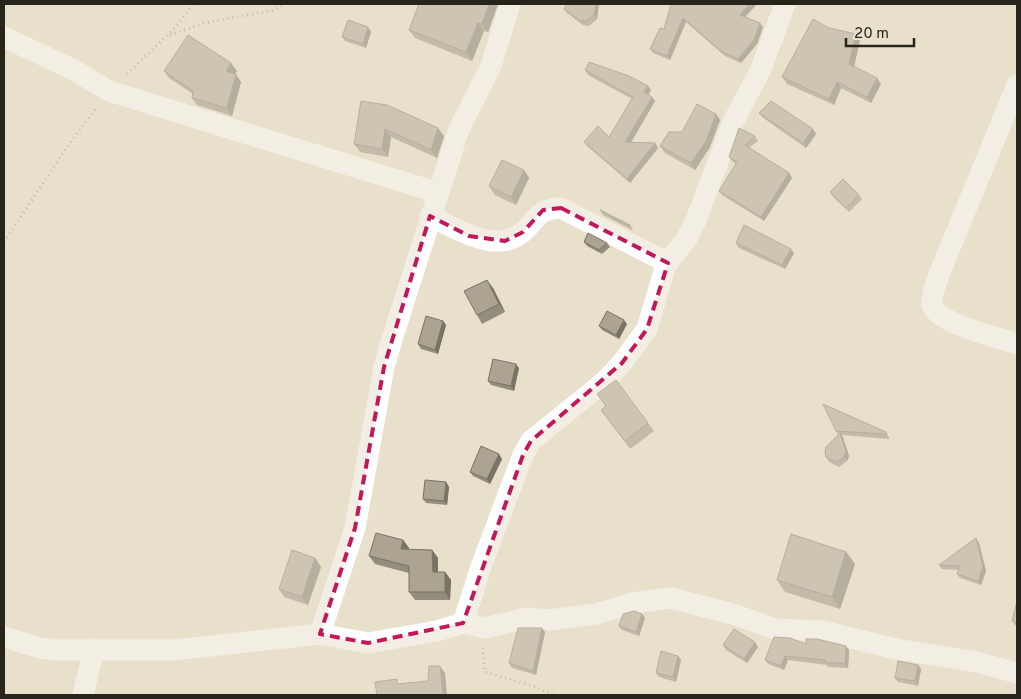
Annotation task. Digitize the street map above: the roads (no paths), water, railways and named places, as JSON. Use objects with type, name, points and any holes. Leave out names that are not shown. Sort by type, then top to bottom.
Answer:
[{"type":"street","points":[[320,634],[355,528],[384,367],[430,216],[460,130],[491,66],[510,4]]},
{"type":"street","points":[[463,623],[482,564],[522,455],[531,441],[604,382],[622,363],[647,329],[668,263],[687,238],[696,220],[733,122],[760,69],[785,4]]},
{"type":"street","points":[[4,37],[74,70],[109,91],[439,193]]},
{"type":"street","points":[[1017,85],[938,277],[932,304],[936,312],[948,320],[1017,344]]},
{"type":"street","points":[[430,216],[469,236],[489,241],[505,241],[523,232],[543,210],[561,208],[573,212],[668,263]]},
{"type":"street","points":[[4,637],[40,648],[94,649],[174,650],[320,634],[368,643],[437,631],[463,623],[485,628],[527,618],[549,620],[596,614],[646,600],[671,598],[727,612],[775,629],[822,631],[896,650],[977,662],[1017,673]]},
{"type":"street","points":[[83,695],[94,649]]}]
